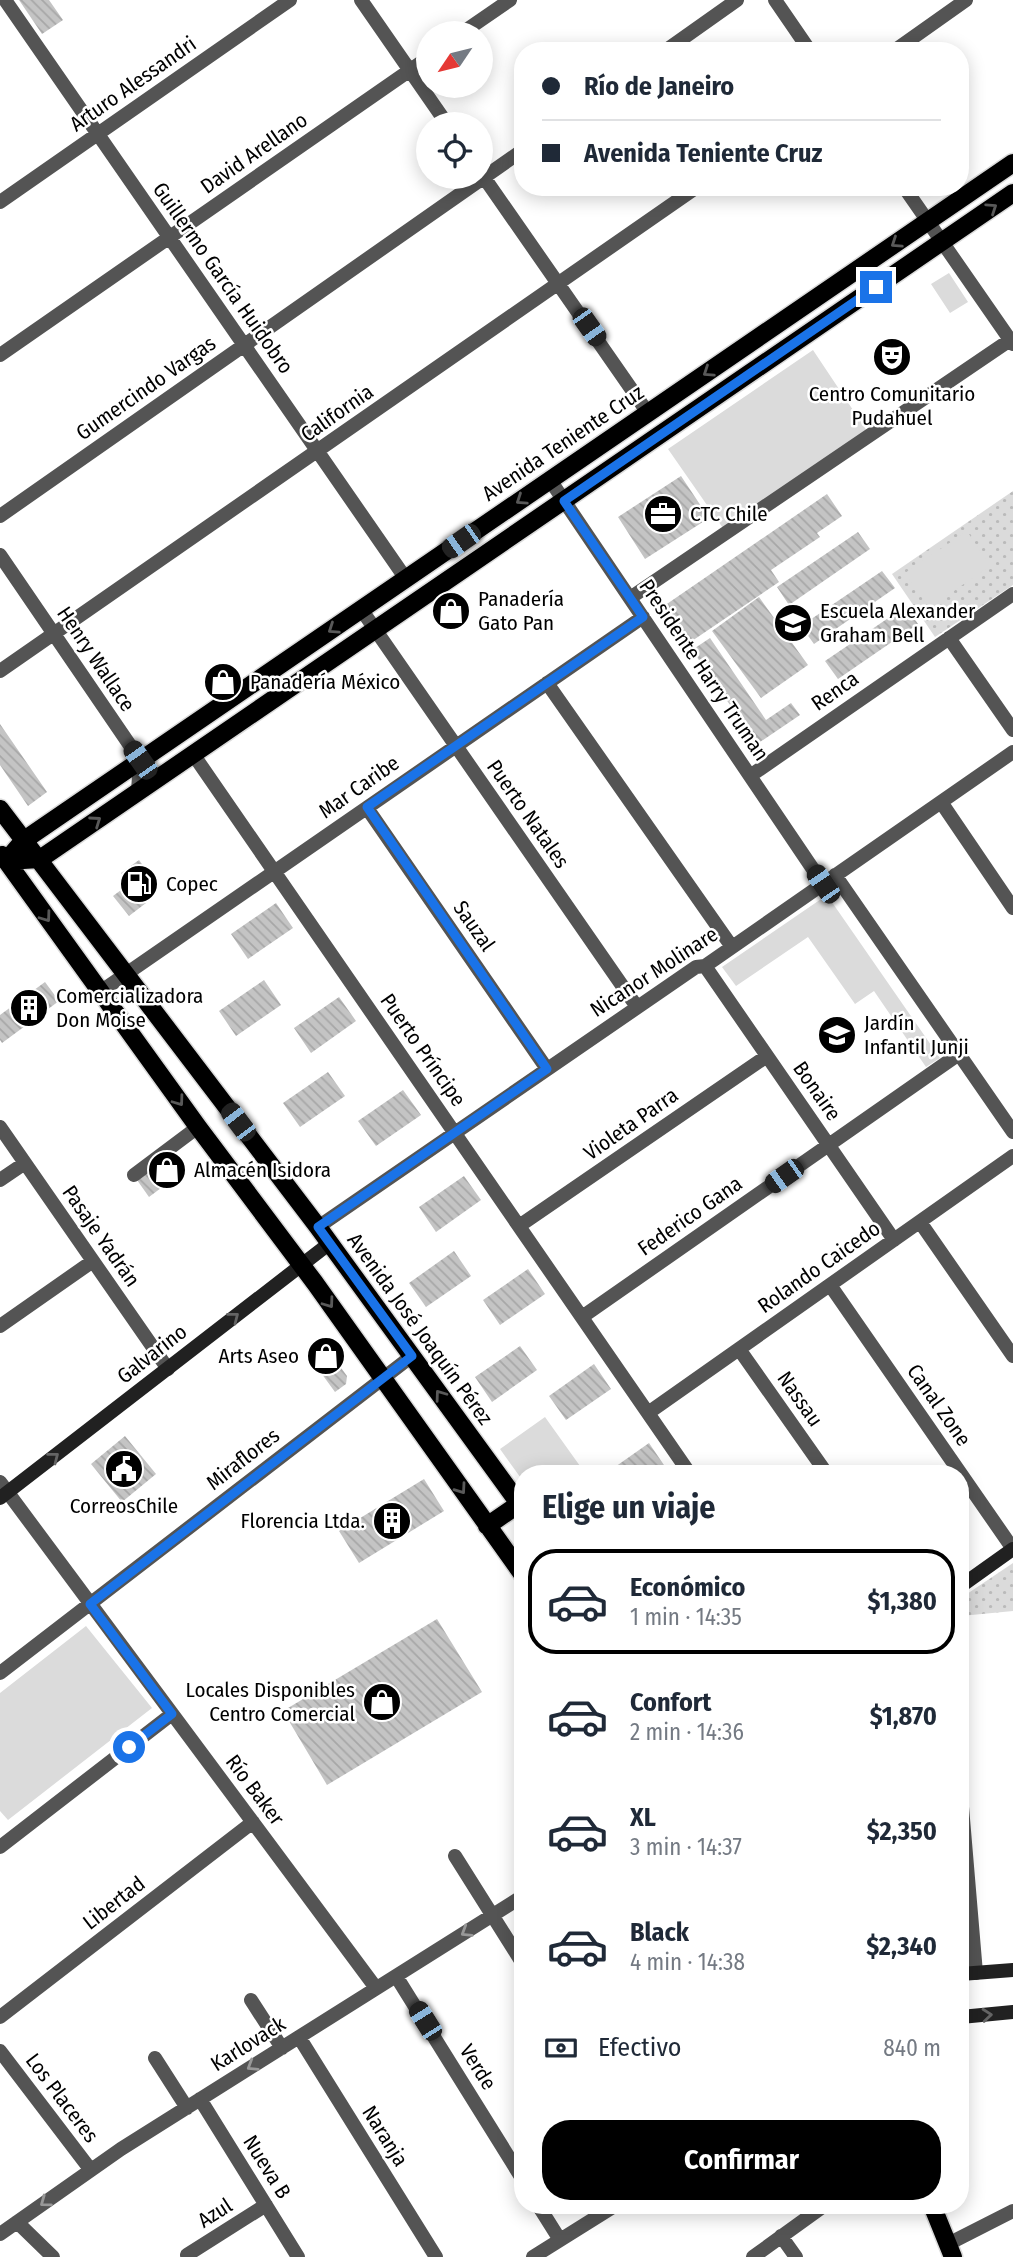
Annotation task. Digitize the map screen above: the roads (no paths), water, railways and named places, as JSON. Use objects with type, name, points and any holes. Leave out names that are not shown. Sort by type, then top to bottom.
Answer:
[{"type":"main road","name":"Avenida Teniente Cruz","points":[[969,193],[1013,163]]},
{"type":"main road","points":[[2,860],[40,859],[1013,193]]},
{"type":"main road","name":"Avenida Teniente Cruz","points":[[2,860],[23,841],[140,760],[965,196]]},
{"type":"main road","name":"Avenida José Joaquín Pérez","points":[[0,809],[330,1243],[514,1496]]},
{"type":"main road","points":[[2,860],[301,1264],[514,1563]]},
{"type":"main road","points":[[487,1526],[514,1510]]},
{"type":"main road","points":[[936,2214],[950,2250]]},
{"type":"street","name":"Guillermo García Huidobro","points":[[5,0],[406,579]]},
{"type":"street","name":"Arturo Alessandri","points":[[0,202],[290,0]]},
{"type":"street","points":[[361,0],[439,112]]},
{"type":"street","points":[[479,21],[510,0]]},
{"type":"street","points":[[678,42],[737,0]]},
{"type":"street","points":[[775,0],[804,42]]},
{"type":"street","points":[[907,42],[966,0]]},
{"type":"street","name":"David Arellano","points":[[0,355],[416,66]]},
{"type":"street","name":"Gumercindo Vargas","points":[[493,169],[514,156]]},
{"type":"street","name":"Gumercindo Vargas","points":[[0,516],[463,189]]},
{"type":"street","points":[[493,189],[649,413]]},
{"type":"street","name":"California","points":[[0,671],[684,196]]},
{"type":"street","points":[[630,598],[1012,342],[910,196]]},
{"type":"street","name":"Presidente Harry Truman","points":[[550,480],[750,776],[959,1054],[1013,1132]]},
{"type":"street","name":"Henry Wallace","points":[[0,555],[140,760]]},
{"type":"street","name":"Renca","points":[[750,776],[1013,594]]},
{"type":"street","name":"Puerto Natales","points":[[361,609],[637,1007]]},
{"type":"street","name":"Mar Caribe","points":[[100,992],[643,617]]},
{"type":"street","points":[[948,638],[1013,730]]},
{"type":"street","points":[[547,683],[732,947]]},
{"type":"street","name":"Nicanor Molinare","points":[[318,1227],[696,967],[705,966],[1013,752]]},
{"type":"street","name":"Puerto Príncipe","points":[[193,754],[684,1465]]},
{"type":"street","points":[[138,792],[140,760]]},
{"type":"street","points":[[941,802],[1013,908]]},
{"type":"street","name":"Sauzal","points":[[367,807],[547,1069]]},
{"type":"street","name":"Bonaire","points":[[705,966],[894,1240]]},
{"type":"street","name":"Federico Gana","points":[[582,1317],[959,1054]]},
{"type":"street","name":"Violeta Parra","points":[[519,1226],[767,1056]]},
{"type":"street","name":"Pasaje Yadrán","points":[[0,1127],[168,1369]]},
{"type":"street","points":[[134,1175],[198,1127]]},
{"type":"street","name":"Rolando Caicedo","points":[[648,1413],[1013,1156]]},
{"type":"street","points":[[0,1180],[25,1163]]},
{"type":"street","points":[[920,1222],[1013,1356]]},
{"type":"street","name":"Galvarino","points":[[3,1491],[168,1369],[330,1243]]},
{"type":"street","points":[[0,1326],[93,1261]]},
{"type":"street","name":"Canal Zone","points":[[830,1285],[955,1465]]},
{"type":"street","name":"Nassau","points":[[739,1349],[821,1465]]},
{"type":"street","name":"Miraflores","points":[[0,1673],[412,1356]]},
{"type":"street","name":"Canal Zone","points":[[969,1486],[1013,1549]]},
{"type":"street","name":"Río Baker","points":[[3,1491],[376,1988]]},
{"type":"street","points":[[969,1580],[1013,1549]]},
{"type":"street","points":[[0,1847],[172,1714]]},
{"type":"street","name":"Libertad","points":[[0,2017],[253,1822]]},
{"type":"street","points":[[455,1856],[514,1950]]},
{"type":"street","name":"Karlovack","points":[[0,2234],[90,2169],[514,1902]]},
{"type":"street","points":[[969,1974],[1013,1970]]},
{"type":"street","name":"Verde","points":[[396,1976],[514,2166]]},
{"type":"street","points":[[251,2000],[282,2048]]},
{"type":"street","points":[[969,2016],[1013,2012]]},
{"type":"street","name":"Naranja","points":[[299,2037],[436,2257]]},
{"type":"street","name":"Los Placeres","points":[[0,2051],[90,2169]]},
{"type":"street","points":[[155,2058],[187,2108]]},
{"type":"street","name":"Nueva B","points":[[200,2099],[298,2257]]},
{"type":"street","name":"Azul","points":[[187,2255],[265,2205]]},
{"type":"street","points":[[950,2250],[1013,2211]]},
{"type":"street","points":[[544,2214],[560,2240]]},
{"type":"street","points":[[533,2257],[602,2214]]},
{"type":"street","points":[[753,2257],[812,2214]]},
{"type":"street","points":[[18,2222],[53,2257]]},
{"type":"street","points":[[781,2236],[796,2257]]},
{"type":"place","name":"Centro Comunitario Pudahuel","points":[[892,357]]},
{"type":"place","name":"CTC Chile","points":[[663,514]]},
{"type":"place","name":"Panadería Gato Pan","points":[[451,611]]},
{"type":"place","name":"Escuela Alexander Graham Bell","points":[[793,623]]},
{"type":"place","name":"Panadería México","points":[[223,682]]},
{"type":"place","name":"Copec","points":[[139,884]]},
{"type":"place","name":"Comercializadora Don Moise","points":[[29,1008]]},
{"type":"place","name":"Jardín Infantil Junji","points":[[837,1035]]},
{"type":"place","name":"Almacén Isidora","points":[[167,1170]]},
{"type":"place","name":"Arts Aseo","points":[[326,1356]]},
{"type":"place","name":"CorreosChile","points":[[124,1469]]},
{"type":"place","name":"Florencia Ltda.","points":[[392,1521]]},
{"type":"place","name":"Locales Disponibles Centro Comercial","points":[[382,1702]]}]
